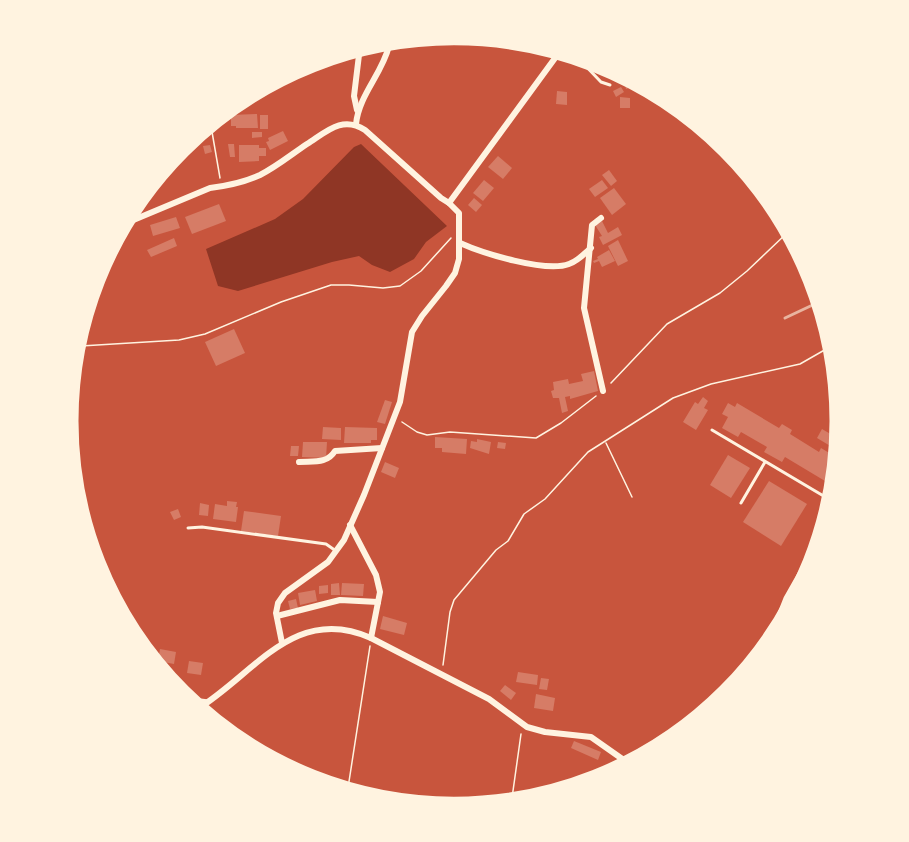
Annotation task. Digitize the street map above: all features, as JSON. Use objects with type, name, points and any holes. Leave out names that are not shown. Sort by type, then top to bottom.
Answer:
[{"type":"street","points":[[357,111],[385,61],[388,50]]},
{"type":"street","points":[[356,124],[357,111],[354,96],[359,56]]},
{"type":"street","points":[[449,203],[556,57]]},
{"type":"street","points":[[136,219],[210,188],[222,187],[260,175],[309,143],[320,133],[334,127],[356,124],[459,213],[459,259],[455,273],[412,333],[400,402],[350,525],[328,562],[285,593],[278,603],[277,616],[282,643]]},
{"type":"street","points":[[601,218],[592,225],[584,308],[603,391]]},
{"type":"street","points":[[460,243],[491,254],[551,267],[568,265],[591,247]]},
{"type":"street","points":[[299,462],[325,461],[331,458],[335,451],[382,448]]},
{"type":"street","points":[[350,525],[376,575],[380,592],[371,638]]},
{"type":"street","points":[[277,616],[340,600],[378,602]]},
{"type":"street","points":[[205,704],[282,643],[303,633],[327,630],[358,633],[489,699],[523,724],[545,732],[591,737],[623,759]]},
{"type":"lane","points":[[588,68],[598,79],[610,85]]},
{"type":"lane","points":[[712,430],[825,497]]},
{"type":"lane","points":[[741,503],[765,462]]},
{"type":"lane","points":[[188,528],[202,527],[326,544],[336,551]]},
{"type":"lane","points":[[779,613],[801,570]]},
{"type":"lane","points":[[201,700],[209,701]]},
{"type":"path","points":[[598,79],[603,74]]},
{"type":"path","points":[[212,132],[222,187]]},
{"type":"path","points":[[84,346],[179,340],[206,334],[281,302],[331,285],[383,288],[400,286],[421,271],[460,229]]},
{"type":"path","points":[[442,674],[450,612],[454,600],[496,550],[508,541],[524,514],[545,499],[588,453],[673,398],[711,384],[800,364],[825,349]]},
{"type":"path","points":[[605,442],[632,497]]},
{"type":"path","points":[[349,783],[371,638]]},
{"type":"path","points":[[513,794],[523,724]]},
{"type":"shaded area","points":[[361,144],[447,226],[426,242],[414,259],[390,272],[372,265],[359,256],[238,291],[218,286],[206,249],[275,219],[303,199],[354,147]]},
{"type":"building","points":[[621,87],[624,92],[616,97],[613,91]]},
{"type":"building","points":[[557,91],[567,92],[567,105],[556,104]]},
{"type":"building","points":[[620,97],[630,98],[630,108],[620,108]]},
{"type":"building","points":[[257,114],[258,128],[231,126],[231,118],[235,115]]},
{"type":"building","points":[[260,115],[268,115],[268,129],[260,129]]},
{"type":"building","points":[[283,131],[288,141],[270,150],[266,142],[269,141],[268,138]]},
{"type":"building","points":[[252,132],[262,132],[262,137],[252,138]]},
{"type":"building","points":[[228,144],[234,144],[235,157],[230,157]]},
{"type":"building","points":[[210,145],[212,152],[205,154],[203,146]]},
{"type":"building","points":[[239,145],[259,145],[259,148],[266,148],[266,156],[259,156],[259,161],[239,162]]},
{"type":"building","points":[[498,156],[512,168],[503,179],[488,167]]},
{"type":"building","points":[[609,170],[617,181],[611,186],[602,175]]},
{"type":"building","points":[[484,180],[494,188],[483,201],[473,193]]},
{"type":"building","points":[[602,180],[608,188],[595,197],[589,189]]},
{"type":"building","points":[[614,188],[626,204],[612,215],[600,198]]},
{"type":"building","points":[[474,198],[482,205],[476,212],[468,205]]},
{"type":"building","points":[[219,204],[226,221],[192,234],[185,217]]},
{"type":"building","points":[[176,217],[180,228],[153,236],[150,225]]},
{"type":"building","points":[[602,221],[608,233],[618,227],[622,235],[603,245],[599,237],[602,236],[595,225]]},
{"type":"building","points":[[174,238],[177,246],[151,257],[147,250]]},
{"type":"building","points":[[618,240],[628,261],[618,266],[608,246]]},
{"type":"building","points":[[609,250],[615,261],[602,267],[599,261],[594,263],[597,257]]},
{"type":"building","points":[[234,329],[245,353],[216,366],[205,342]]},
{"type":"building","points":[[594,371],[598,391],[570,399],[570,396],[565,397],[568,411],[562,413],[559,398],[553,398],[551,391],[554,390],[553,382],[568,379],[569,384],[583,381],[581,374]]},
{"type":"building","points":[[703,397],[708,401],[704,408],[708,410],[696,430],[683,422],[695,402],[698,404]]},
{"type":"building","points":[[385,400],[392,402],[385,424],[377,422]]},
{"type":"building","points":[[728,403],[735,407],[737,403],[779,428],[782,424],[792,430],[790,434],[819,452],[821,448],[830,454],[828,475],[825,481],[785,457],[782,462],[764,452],[767,447],[741,432],[738,437],[722,428],[728,417],[722,414]]},
{"type":"building","points":[[323,427],[341,428],[341,440],[322,439]]},
{"type":"building","points":[[345,427],[377,428],[377,440],[371,440],[371,443],[344,443]]},
{"type":"building","points":[[822,429],[831,435],[831,446],[817,438]]},
{"type":"building","points":[[435,437],[467,439],[466,454],[442,452],[442,448],[435,448]]},
{"type":"building","points":[[477,439],[491,442],[489,454],[470,448],[471,441],[477,442]]},
{"type":"building","points":[[303,442],[327,442],[326,458],[302,457]]},
{"type":"building","points":[[498,442],[506,443],[505,449],[497,448]]},
{"type":"building","points":[[291,446],[299,446],[298,456],[290,456]]},
{"type":"building","points":[[728,455],[750,468],[731,498],[710,485]]},
{"type":"building","points":[[385,462],[399,468],[395,478],[381,472]]},
{"type":"building","points":[[769,481],[807,504],[781,546],[743,522]]},
{"type":"building","points":[[227,501],[237,502],[236,522],[213,519],[215,504],[227,506]]},
{"type":"building","points":[[200,503],[209,505],[208,516],[199,515]]},
{"type":"building","points":[[178,509],[181,517],[174,520],[170,512]]},
{"type":"building","points":[[244,511],[281,516],[278,536],[241,531]]},
{"type":"building","points":[[339,583],[340,595],[331,595],[331,584]]},
{"type":"building","points":[[342,583],[364,584],[363,596],[341,595]]},
{"type":"building","points":[[328,585],[328,593],[319,594],[319,586]]},
{"type":"building","points":[[315,590],[317,601],[300,605],[298,593]]},
{"type":"building","points":[[296,599],[298,608],[290,609],[288,601]]},
{"type":"building","points":[[383,616],[407,623],[404,635],[380,629]]},
{"type":"building","points":[[160,649],[176,652],[174,664],[164,662],[159,656]]},
{"type":"building","points":[[189,661],[203,663],[201,675],[187,673]]},
{"type":"building","points":[[518,672],[538,675],[537,685],[516,682]]},
{"type":"building","points":[[541,678],[549,679],[547,690],[539,689]]},
{"type":"building","points":[[505,685],[516,693],[511,700],[500,691]]},
{"type":"building","points":[[536,694],[555,698],[553,711],[534,708]]},
{"type":"building","points":[[574,741],[601,752],[598,760],[571,748]]},
{"type":"railway","points":[[785,318],[813,305]]}]
